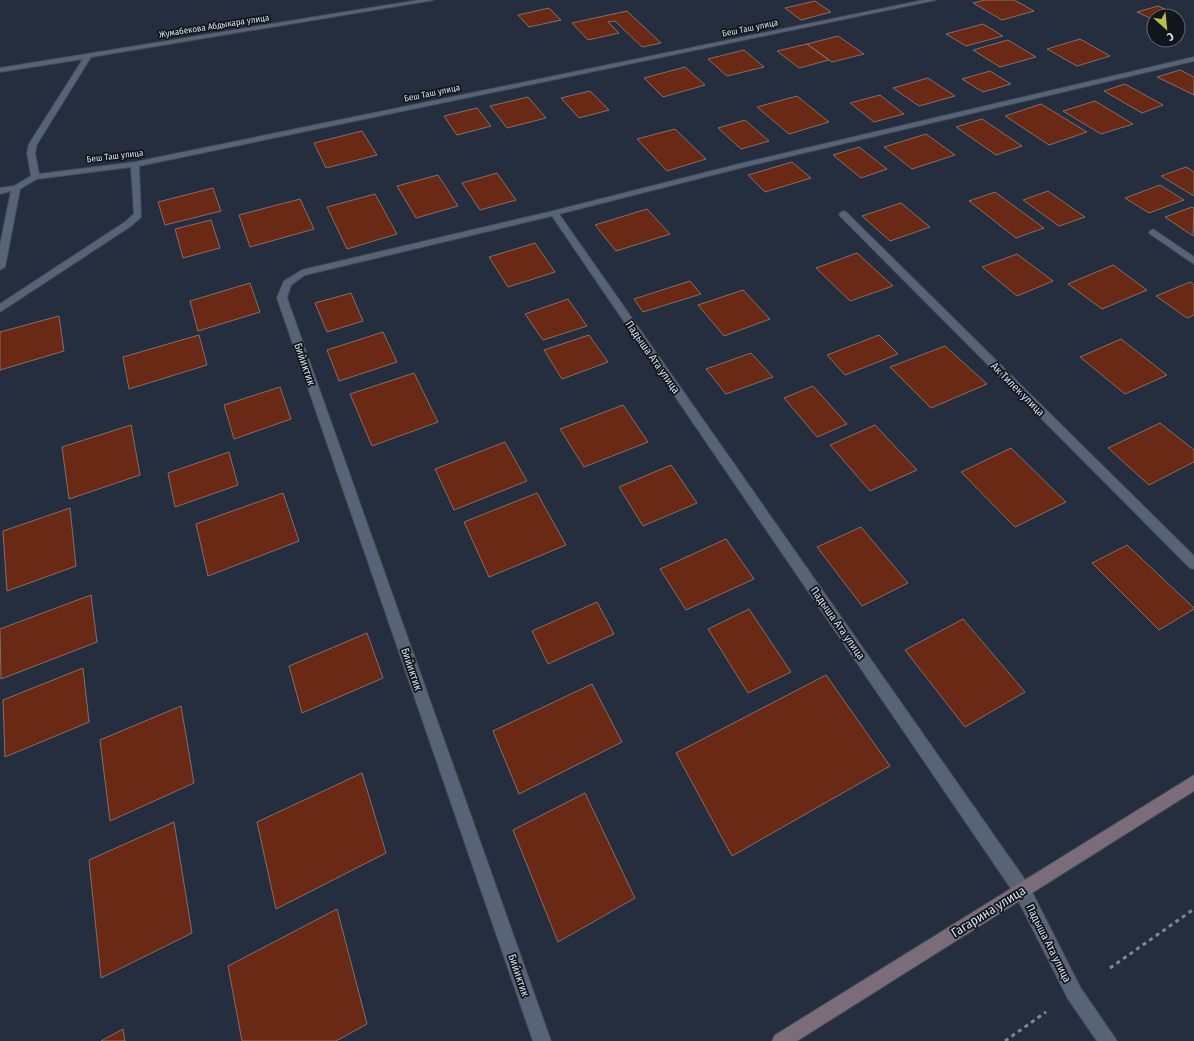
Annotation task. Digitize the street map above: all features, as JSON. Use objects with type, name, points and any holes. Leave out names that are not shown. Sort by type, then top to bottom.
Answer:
[{"type":"main road","name":"Гагарина улица","points":[[781,1041],[1194,782]]},
{"type":"street","name":"Жумабекова Абдыкара улица","points":[[0,70],[430,0]]},
{"type":"street","name":"Беш Таш улица","points":[[0,191],[16,188],[35,177],[56,173],[135,164],[933,0]]},
{"type":"street","points":[[35,177],[31,153],[33,144],[88,56]]},
{"type":"street","points":[[554,213],[751,163],[1194,59]]},
{"type":"street","points":[[0,309],[128,224],[138,215],[135,164]]},
{"type":"street","points":[[0,267],[16,188]]},
{"type":"street","name":"Бийиктик","points":[[542,1041],[282,298],[287,283],[302,273],[554,213]]},
{"type":"street","name":"Падыша Ата улица","points":[[554,213],[1022,890],[1074,993],[1108,1041]]},
{"type":"street","name":"Ак Тилек улица","points":[[843,214],[1194,564]]},
{"type":"street","points":[[1153,232],[1194,261]]},
{"type":"path","points":[[1110,968],[1194,909]]},
{"type":"path","points":[[1005,1041],[1046,1012]]},
{"type":"building","points":[[985,0],[1014,0],[1034,11],[1002,20],[973,3]]},
{"type":"building","points":[[815,1],[831,12],[801,20],[785,8]]},
{"type":"building","points":[[1158,6],[1162,8],[1151,8]]},
{"type":"building","points":[[549,8],[561,20],[529,27],[518,15]]},
{"type":"building","points":[[1146,9],[1146,16],[1137,12]]},
{"type":"building","points":[[627,11],[661,43],[642,47],[615,21],[608,22],[619,33],[588,40],[572,23]]},
{"type":"building","points":[[983,24],[1003,36],[966,46],[946,34]]},
{"type":"building","points":[[838,36],[864,54],[832,62],[807,44]]},
{"type":"building","points":[[1080,39],[1110,56],[1077,66],[1047,49]]},
{"type":"building","points":[[1008,40],[1036,57],[1000,67],[973,50]]},
{"type":"building","points":[[807,44],[829,60],[799,68],[777,51]]},
{"type":"building","points":[[744,50],[764,67],[727,76],[708,59]]},
{"type":"building","points":[[685,67],[705,85],[663,97],[644,78]]},
{"type":"building","points":[[1180,70],[1194,77],[1194,95],[1157,77]]},
{"type":"building","points":[[990,71],[1011,84],[983,92],[962,79]]},
{"type":"building","points":[[928,78],[955,96],[919,106],[893,88]]},
{"type":"building","points":[[1125,84],[1163,105],[1142,113],[1104,91]]},
{"type":"building","points":[[590,91],[609,110],[579,118],[561,98]]},
{"type":"building","points":[[880,95],[904,114],[874,122],[850,103]]},
{"type":"building","points":[[797,96],[829,122],[789,134],[757,107]]},
{"type":"building","points":[[528,97],[546,118],[507,128],[490,106]]},
{"type":"building","points":[[1095,101],[1133,124],[1101,134],[1063,111]]},
{"type":"building","points":[[1041,104],[1087,132],[1049,145],[1005,116]]},
{"type":"building","points":[[477,108],[491,126],[457,135],[444,116]]},
{"type":"building","points":[[982,119],[1022,146],[996,155],[956,127]]},
{"type":"building","points":[[745,120],[769,141],[741,149],[718,128]]},
{"type":"building","points":[[675,129],[706,159],[667,171],[637,139]]},
{"type":"building","points":[[362,131],[377,155],[326,168],[314,143]]},
{"type":"building","points":[[926,134],[955,155],[912,169],[884,147]]},
{"type":"building","points":[[859,147],[887,169],[861,178],[833,155]]},
{"type":"building","points":[[792,162],[811,178],[765,192],[748,175]]},
{"type":"building","points":[[1186,167],[1194,172],[1194,196],[1161,176]]},
{"type":"building","points":[[497,173],[516,200],[480,210],[462,183]]},
{"type":"building","points":[[438,175],[458,206],[416,218],[397,186]]},
{"type":"building","points":[[1160,185],[1184,200],[1149,213],[1125,198]]},
{"type":"building","points":[[213,188],[221,211],[165,225],[158,202]]},
{"type":"building","points":[[1048,191],[1085,217],[1059,226],[1023,200]]},
{"type":"building","points":[[995,192],[1044,228],[1016,238],[969,201]]},
{"type":"building","points":[[375,194],[397,234],[347,249],[327,207]]},
{"type":"building","points":[[300,199],[314,229],[250,247],[239,215]]},
{"type":"building","points":[[901,203],[930,227],[890,241],[862,216]]},
{"type":"building","points":[[1192,207],[1194,208],[1193,236],[1165,217]]},
{"type":"building","points":[[647,209],[670,234],[616,251],[595,225]]},
{"type":"building","points":[[211,220],[220,248],[183,258],[175,229]]},
{"type":"building","points":[[535,243],[555,272],[508,287],[489,257]]},
{"type":"building","points":[[857,253],[893,286],[850,301],[816,268]]},
{"type":"building","points":[[1017,254],[1053,281],[1017,296],[982,267]]},
{"type":"building","points":[[1113,265],[1147,290],[1102,309],[1068,284]]},
{"type":"building","points":[[690,281],[701,294],[643,312],[634,299]]},
{"type":"building","points":[[1190,282],[1194,285],[1194,315],[1187,318],[1156,296]]},
{"type":"building","points":[[250,283],[260,312],[198,331],[190,301]]},
{"type":"building","points":[[743,290],[770,319],[724,336],[698,305]]},
{"type":"building","points":[[351,293],[363,321],[327,332],[315,303]]},
{"type":"building","points":[[568,299],[587,326],[543,340],[525,314]]},
{"type":"building","points":[[59,316],[64,351],[0,370],[0,332]]},
{"type":"building","points":[[383,332],[397,362],[339,381],[327,350]]},
{"type":"building","points":[[199,335],[207,365],[129,389],[123,357]]},
{"type":"building","points":[[589,335],[608,362],[562,379],[544,350]]},
{"type":"building","points":[[879,335],[898,354],[845,375],[827,355]]},
{"type":"building","points":[[1121,339],[1167,375],[1125,394],[1080,357]]},
{"type":"building","points":[[945,346],[987,384],[931,408],[890,367]]},
{"type":"building","points":[[751,353],[773,377],[726,394],[706,369]]},
{"type":"building","points":[[414,373],[438,422],[372,446],[350,394]]},
{"type":"building","points":[[813,386],[847,424],[817,437],[784,398]]},
{"type":"building","points":[[280,387],[291,419],[234,439],[224,405]]},
{"type":"building","points":[[623,405],[648,442],[584,467],[560,429]]},
{"type":"building","points":[[1160,423],[1194,450],[1194,462],[1149,485],[1108,448]]},
{"type":"building","points":[[131,425],[140,475],[69,499],[62,447]]},
{"type":"building","points":[[875,425],[917,470],[870,491],[830,445]]},
{"type":"building","points":[[505,442],[527,481],[454,510],[435,469]]},
{"type":"building","points":[[1011,448],[1066,502],[1015,527],[961,472]]},
{"type":"building","points":[[229,452],[238,485],[175,507],[168,473]]},
{"type":"building","points":[[671,465],[697,503],[643,526],[619,487]]},
{"type":"building","points":[[283,493],[299,541],[208,576],[196,524]]},
{"type":"building","points":[[537,493],[566,545],[489,577],[464,522]]},
{"type":"building","points":[[70,508],[76,566],[7,591],[3,531]]},
{"type":"building","points":[[861,527],[908,583],[862,606],[817,547]]},
{"type":"building","points":[[726,539],[754,579],[686,610],[660,569]]},
{"type":"building","points":[[1127,545],[1194,609],[1159,630],[1092,563]]},
{"type":"building","points":[[91,595],[97,642],[1,679],[0,629]]},
{"type":"building","points":[[597,602],[614,634],[548,664],[532,631]]},
{"type":"building","points":[[749,609],[791,672],[748,693],[708,629]]},
{"type":"building","points":[[963,619],[1025,692],[965,727],[905,650]]},
{"type":"building","points":[[367,633],[383,678],[302,713],[289,666]]},
{"type":"building","points":[[83,668],[89,722],[5,757],[3,700]]},
{"type":"building","points":[[826,675],[890,766],[732,856],[676,753]]},
{"type":"building","points":[[592,684],[622,742],[519,794],[493,731]]},
{"type":"building","points":[[181,706],[194,783],[110,821],[100,740]]},
{"type":"building","points":[[362,773],[386,853],[276,909],[257,822]]},
{"type":"building","points":[[585,793],[635,898],[558,942],[513,830]]},
{"type":"building","points":[[174,822],[192,933],[101,978],[89,860]]},
{"type":"building","points":[[337,909],[367,1024],[336,1041],[242,1041],[228,966]]},
{"type":"building","points":[[123,1029],[125,1041],[101,1041]]}]
